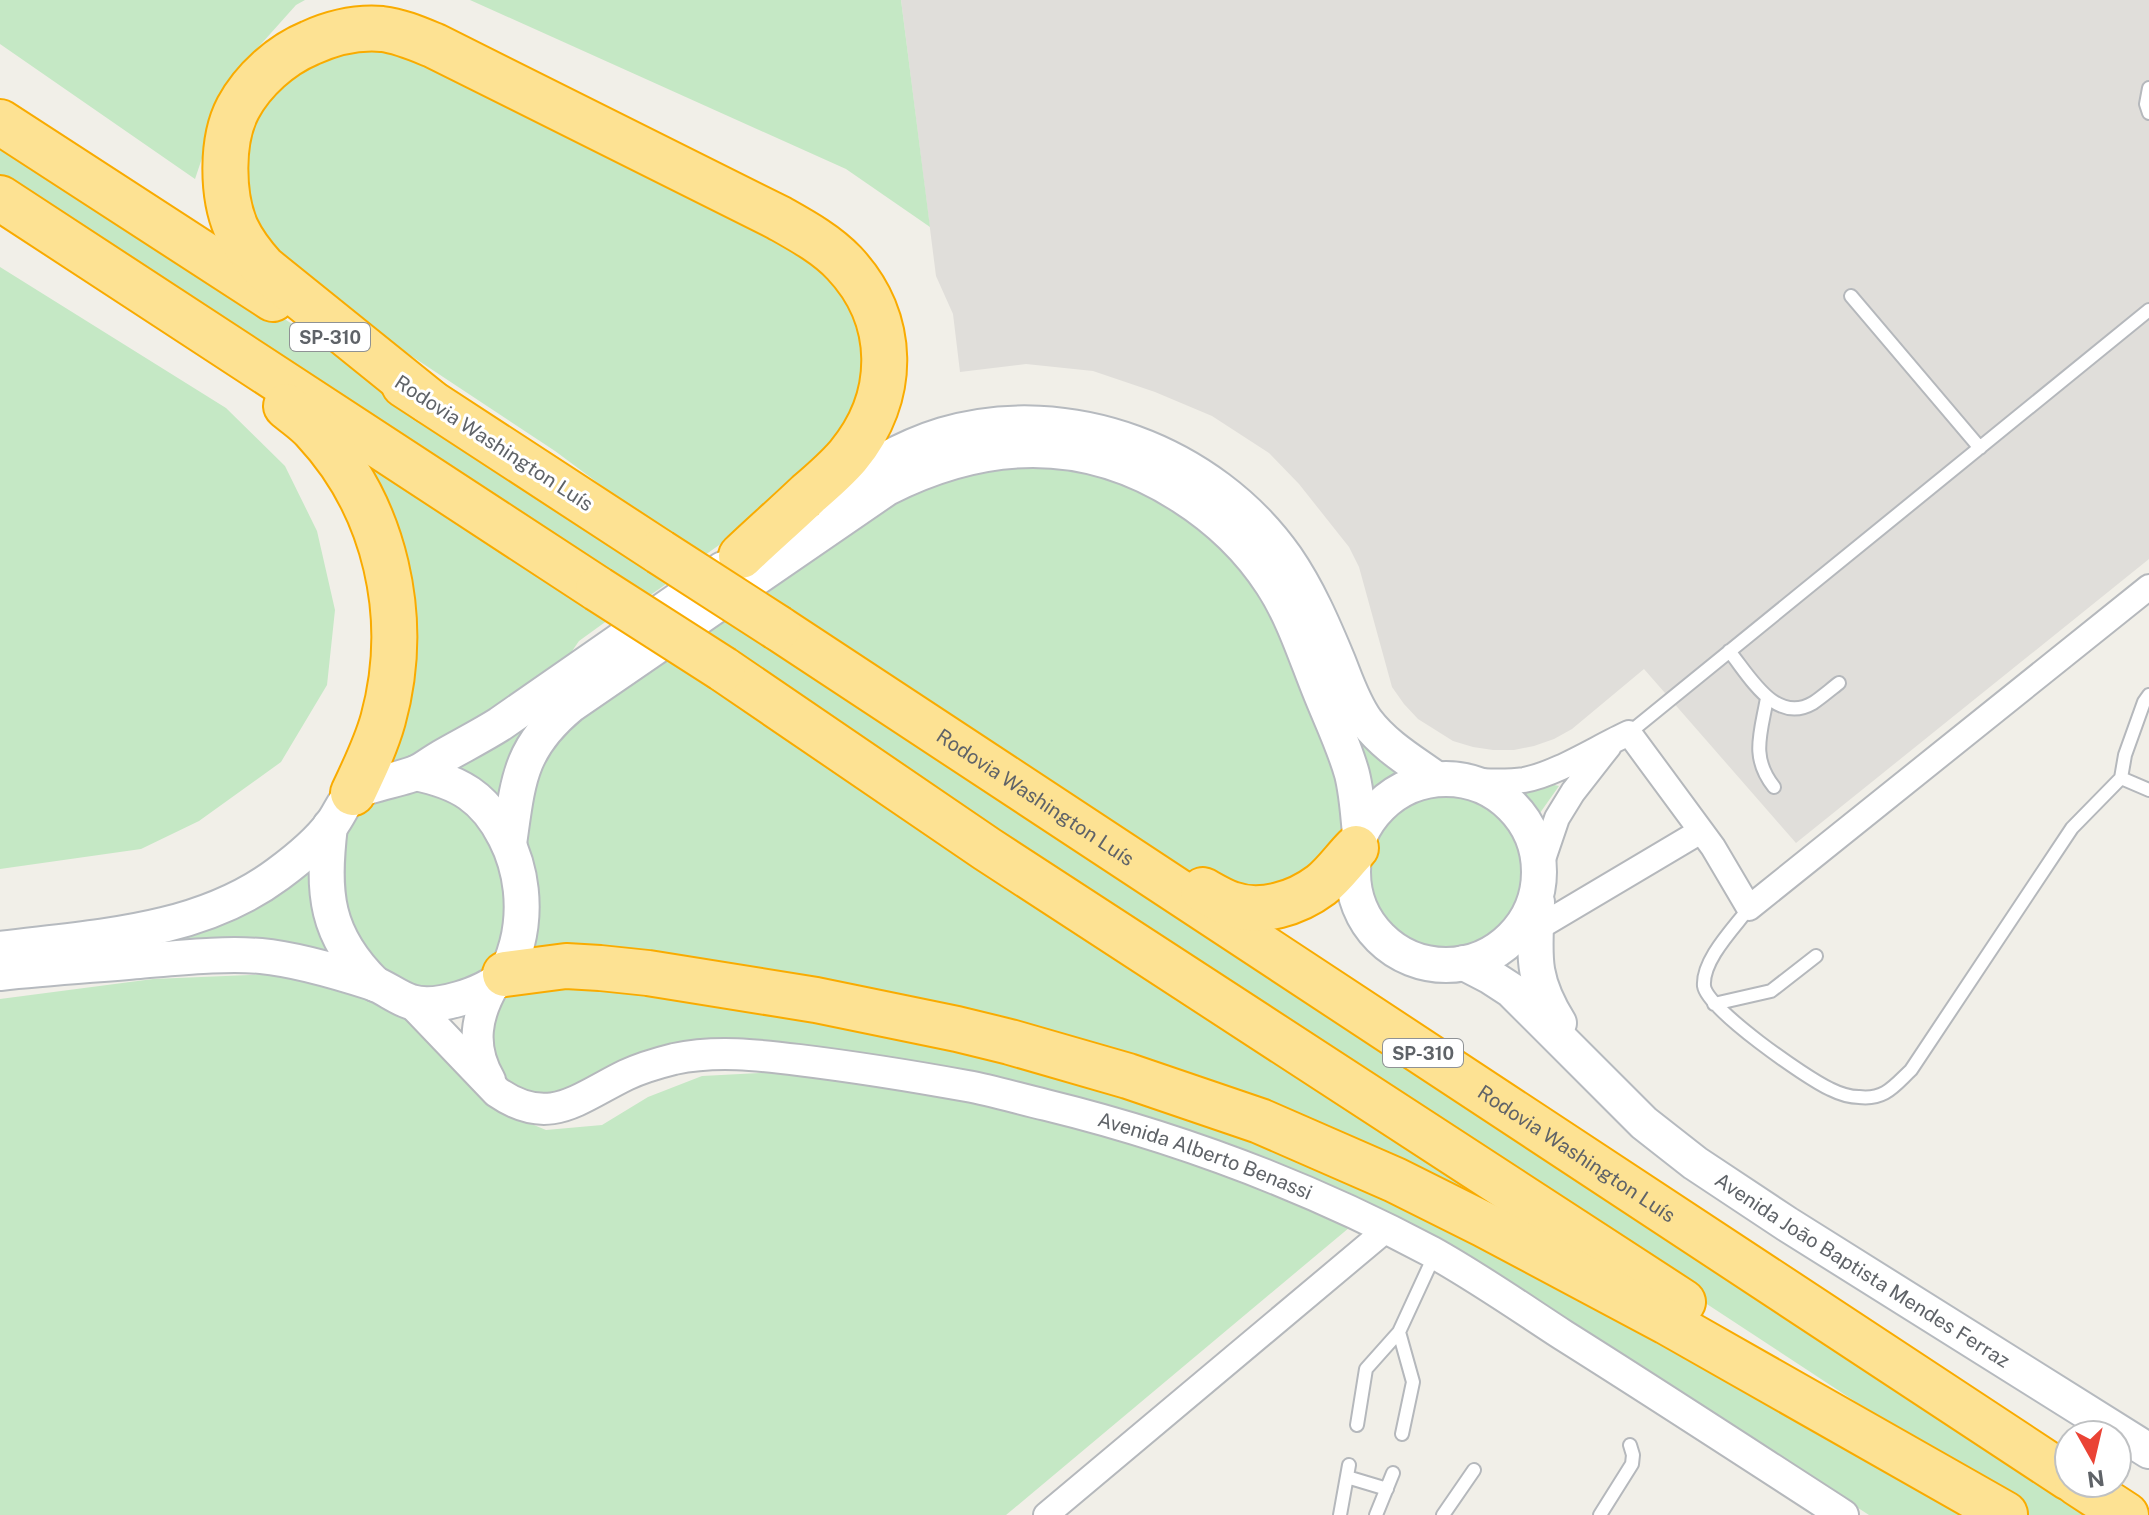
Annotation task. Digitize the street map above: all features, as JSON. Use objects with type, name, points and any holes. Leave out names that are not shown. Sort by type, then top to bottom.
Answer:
[{"type":"highway","points":[[429,401],[264,268],[248,249],[236,227],[228,200],[225,175],[227,152],[237,109],[255,84],[275,65],[298,48],[325,37],[356,30],[382,29],[435,46],[779,218],[825,246],[858,279],[880,323],[884,349],[884,383],[873,415],[848,456],[741,556]]},
{"type":"highway","name":"Rodovia Washington Luís","points":[[0,122],[778,628],[2053,1467]]},
{"type":"highway","points":[[0,198],[723,669],[987,849],[2006,1514]]},
{"type":"highway","points":[[177,314],[313,429],[348,476],[377,532],[388,569],[395,650],[383,720],[365,768],[342,810]]},
{"type":"highway","points":[[1049,806],[1206,892],[1233,905],[1254,908],[1277,906],[1299,899],[1322,884],[1358,841]]},
{"type":"highway","points":[[500,978],[566,966],[600,968],[816,1000],[1010,1042],[1128,1076],[1260,1121],[1383,1174],[1485,1225],[1667,1322],[2006,1514]]},
{"type":"highway","points":[[2102,1499],[2126,1515]]},
{"type":"main road","points":[[0,949],[107,935],[192,918],[249,893],[278,874],[342,810],[416,773],[500,724],[862,473],[913,446],[940,436],[991,425],[1081,428],[1131,441],[1212,482],[1239,504],[1264,530],[1305,588],[1365,720],[1382,740],[1452,780],[1495,792],[1519,812],[1534,838],[1539,882],[1524,934],[1490,954],[1464,963],[1437,965],[1411,958],[1388,945],[1369,925],[1357,901],[1353,875],[1358,841],[1352,776],[1293,623],[1273,585],[1247,550],[1218,521],[1165,485],[1111,462],[1053,450],[956,460],[919,472],[887,488],[571,705],[554,719],[528,754],[515,800],[509,844]]},
{"type":"main road","points":[[0,973],[224,956],[262,956],[375,984],[412,1003],[432,1004],[473,994],[500,978],[515,954],[521,929],[522,902],[517,873],[509,844],[483,804],[465,789],[443,779],[416,773]]},
{"type":"main road","points":[[1358,841],[1373,814],[1391,796],[1412,785],[1452,780]]},
{"type":"main road","points":[[342,810],[326,865],[326,890],[340,939],[356,965],[375,984]]},
{"type":"main road","name":"Avenida João Baptista Mendes Ferraz","points":[[1524,934],[1535,959],[1538,982],[1547,1003],[1591,1070]]},
{"type":"main road","name":"Avenida João Baptista Mendes Ferraz","points":[[1464,963],[1511,990],[1644,1123],[1695,1163],[2149,1451]]},
{"type":"street","points":[[1622,736],[1713,847],[1749,908],[2149,587]]},
{"type":"street","points":[[1452,780],[1503,782],[1528,779],[1554,770],[1622,736]]},
{"type":"street","points":[[1539,882],[1557,818],[1573,792],[1622,736]]},
{"type":"street","points":[[1524,934],[1701,831]]},
{"type":"street","points":[[497,1092],[483,1067],[476,1030],[487,996],[500,978]]},
{"type":"street","name":"Avenida Alberto Benassi","points":[[412,1003],[497,1092],[513,1102],[532,1108],[566,1106],[644,1068],[696,1055],[754,1054],[836,1064],[971,1087],[1098,1118],[1195,1148],[1297,1186],[1435,1254],[1843,1515]]},
{"type":"street","points":[[1046,1515],[1387,1229]]},
{"type":"lane","points":[[2149,88],[2146,104],[2149,113]]},
{"type":"lane","points":[[1851,296],[1980,448]]},
{"type":"lane","points":[[1622,736],[2149,310]]},
{"type":"lane","points":[[1729,651],[1767,698],[1777,705],[1802,708],[1839,683]]},
{"type":"lane","points":[[1749,908],[1706,965],[1704,988],[1714,1004],[1752,1036],[1831,1090],[1860,1098],[1883,1095],[1911,1070],[2072,828],[2121,778],[2125,755],[2149,695]]},
{"type":"lane","points":[[1767,698],[1759,761],[1764,775],[1774,787]]},
{"type":"lane","points":[[2121,778],[2149,790]]},
{"type":"lane","points":[[1714,1004],[1771,991],[1816,956]]},
{"type":"lane","points":[[1357,1425],[1366,1369],[1399,1332],[1435,1254]]},
{"type":"lane","points":[[1399,1332],[1413,1382],[1402,1434]]},
{"type":"lane","points":[[1600,1515],[1632,1464],[1630,1445]]},
{"type":"lane","points":[[1443,1515],[1474,1470]]},
{"type":"lane","points":[[1340,1515],[1348,1471],[1387,1489]]},
{"type":"lane","points":[[1376,1515],[1393,1473]]},
{"type":"shaded area","points":[[901,0],[2149,0],[2149,559],[1796,843],[1644,669],[1572,729],[1554,739],[1514,750],[1493,750],[1453,741],[1418,719],[1392,687],[1359,567],[1349,547],[1299,484],[1269,453],[1212,416],[1093,371],[1026,364],[960,372],[953,314],[936,276]]},
{"type":"green space","points":[[0,0],[305,0],[296,5],[228,81],[195,179],[0,44]]},
{"type":"green space","points":[[470,0],[901,0],[930,227],[846,169]]},
{"type":"green space","points":[[381,41],[831,261],[877,364],[819,475],[705,555],[676,541],[555,451],[286,273],[253,236],[240,138],[281,73]]},
{"type":"green space","points":[[0,135],[644,557],[669,582],[649,596],[0,184]]},
{"type":"green space","points":[[0,267],[226,408],[285,466],[317,531],[335,610],[327,685],[281,762],[199,821],[141,849],[0,869]]},
{"type":"green space","points":[[340,441],[608,620],[579,641],[561,667],[430,750],[373,770],[394,710]]},
{"type":"green space","points":[[994,464],[1078,467],[1168,501],[1223,546],[1268,604],[1345,780],[1345,832],[1312,878],[1235,898],[1184,870],[761,591],[906,490]]},
{"type":"green space","points":[[721,617],[2053,1482],[2053,1499],[2079,1499],[2104,1515],[2028,1515],[1387,1094],[703,630]]},
{"type":"green space","points":[[667,659],[1548,1236],[1267,1116],[528,961],[539,921],[539,900],[524,825],[532,781],[565,722]]},
{"type":"green space","points":[[560,702],[503,807],[443,766]]},
{"type":"green space","points":[[1345,708],[1403,770],[1365,803]]},
{"type":"green space","points":[[1550,784],[1559,786],[1535,820],[1511,791]]},
{"type":"green space","points":[[411,791],[447,798],[477,821],[498,858],[508,905],[500,950],[480,974],[439,989],[403,982],[375,962],[350,923],[342,898],[343,840],[348,828],[364,809],[375,802]]},
{"type":"green space","points":[[1445,795],[1475,801],[1500,817],[1516,842],[1522,872],[1516,902],[1500,927],[1475,943],[1445,949],[1415,943],[1390,927],[1374,902],[1368,872],[1374,842],[1390,817],[1415,801]]},
{"type":"green space","points":[[307,866],[316,916],[336,962],[89,948]]},
{"type":"green space","points":[[272,974],[347,990],[421,1028],[512,1116],[546,1130],[602,1125],[648,1097],[702,1076],[781,1072],[934,1089],[1150,1137],[1356,1222],[1006,1515],[0,1515],[0,999],[153,979]]},
{"type":"green space","points":[[582,981],[951,1043],[1328,1158],[1975,1515],[1869,1515],[1471,1257],[1311,1178],[1154,1119],[1076,1097],[683,1043],[622,1060],[565,1092],[545,1095],[522,1089],[505,1079],[492,1066],[489,1015],[500,999],[515,990]]}]
